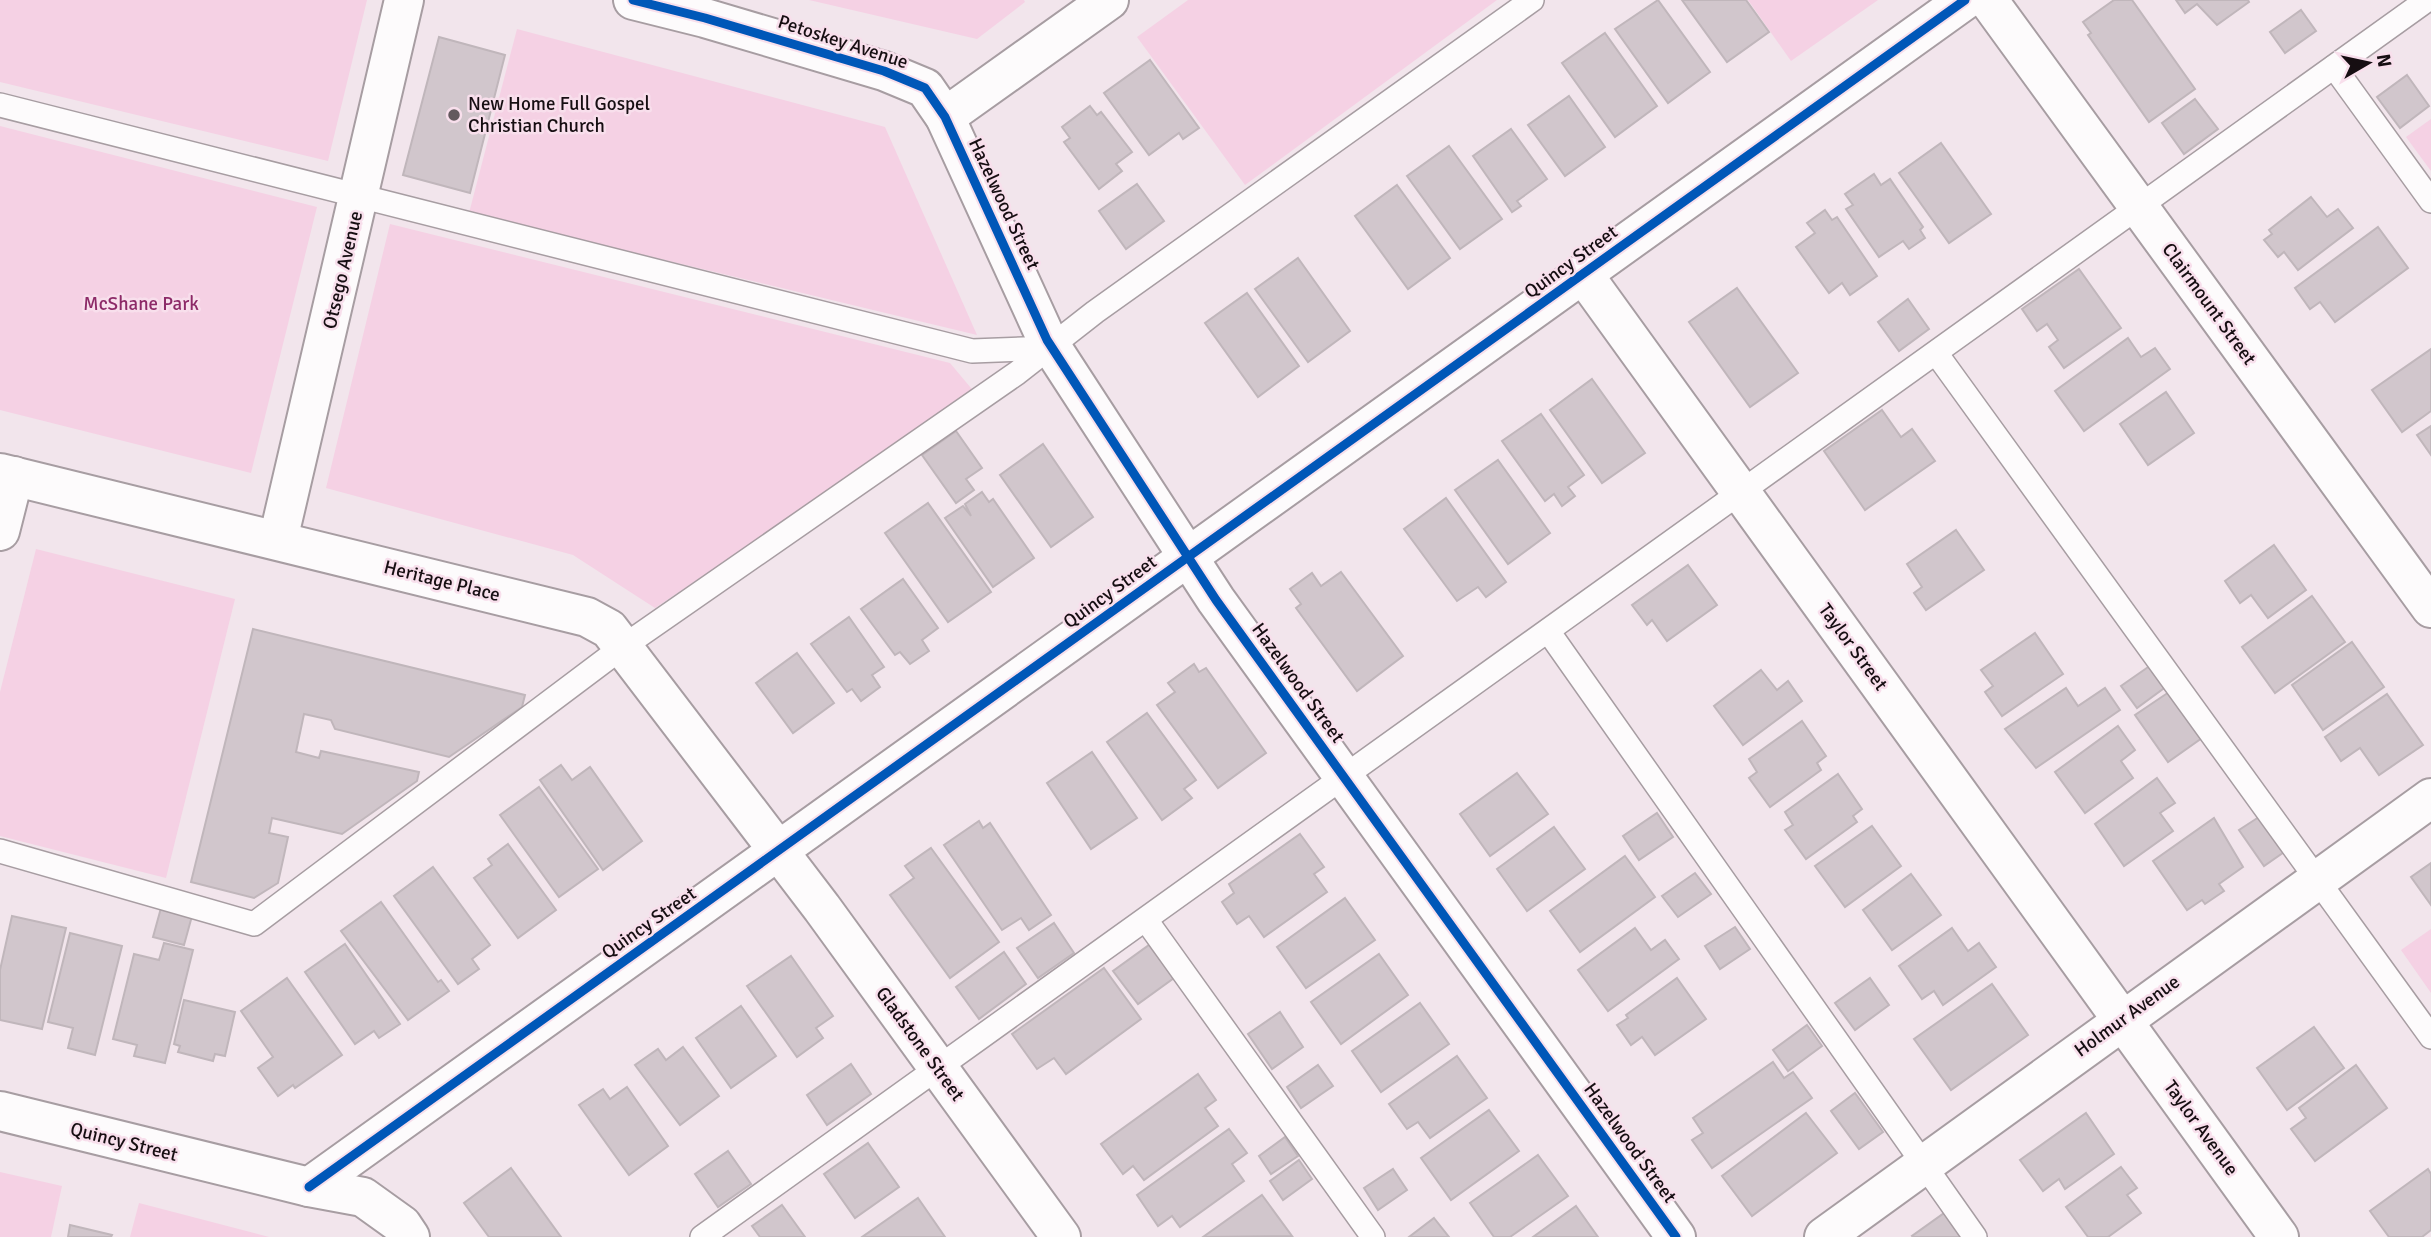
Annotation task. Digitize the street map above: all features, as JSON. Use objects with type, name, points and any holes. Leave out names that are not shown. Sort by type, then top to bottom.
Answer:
[{"type":"street","name":"Otsego Avenue","points":[[278,540],[404,0]]},
{"type":"street","name":"Petoskey Avenue","points":[[633,0],[681,5],[884,71],[925,88],[945,117]]},
{"type":"street","points":[[945,117],[1109,0]]},
{"type":"street","name":"Quincy Street","points":[[0,1111],[309,1187],[1965,0]]},
{"type":"street","name":"Clairmount Street","points":[[1988,0],[2431,608]]},
{"type":"street","name":"Hazelwood Street","points":[[945,117],[1052,348],[1216,600],[1676,1237]]},
{"type":"street","name":"Taylor Street","points":[[1583,274],[2122,1020]]},
{"type":"street","points":[[0,531],[7,475]]},
{"type":"street","name":"Heritage Place","points":[[7,475],[587,617],[609,629],[624,646],[778,853]]},
{"type":"street","name":"Holmur Avenue","points":[[1824,1237],[2431,798]]},
{"type":"street","name":"Gladstone Street","points":[[778,853],[822,908],[1061,1237]]},
{"type":"street","name":"Taylor Avenue","points":[[2122,1020],[2279,1237]]},
{"type":"street","points":[[309,1187],[363,1196],[402,1225],[410,1237]]},
{"type":"lane","points":[[0,851],[254,924],[624,646],[1052,348],[1095,312],[1532,0]]},
{"type":"lane","points":[[702,1237],[731,1229],[937,1069],[2427,0]]},
{"type":"lane","points":[[2334,67],[2431,201]]},
{"type":"lane","points":[[0,105],[972,351],[1052,348]]},
{"type":"lane","points":[[1937,353],[2431,1037]]},
{"type":"lane","points":[[1548,631],[1975,1237]]},
{"type":"lane","points":[[1146,920],[1373,1237]]},
{"type":"green space","points":[[0,0],[367,0],[328,161],[0,82]]},
{"type":"green space","points":[[809,0],[1024,0],[1025,2],[977,39]]},
{"type":"green space","points":[[1188,0],[1497,0],[1245,185],[1137,37]]},
{"type":"green space","points":[[1748,0],[1878,0],[1791,61]]},
{"type":"green space","points":[[517,29],[885,127],[977,335],[469,213]]},
{"type":"green space","points":[[2431,119],[2431,171],[2406,137]]},
{"type":"green space","name":"McShane Park","points":[[0,126],[317,207],[251,473],[0,410]]},
{"type":"green space","points":[[390,224],[950,363],[976,394],[655,608],[573,555],[326,488]]},
{"type":"green space","points":[[36,549],[235,599],[166,878],[0,836],[0,692]]},
{"type":"green space","points":[[2431,929],[2431,993],[2401,950]]},
{"type":"green space","points":[[0,1172],[62,1186],[51,1237],[0,1237]]},
{"type":"green space","points":[[139,1203],[269,1237],[130,1237]]},
{"type":"building","points":[[1658,0],[1710,72],[1668,103],[1615,29]]},
{"type":"building","points":[[1682,0],[1746,0],[1769,32],[1727,62]]},
{"type":"building","points":[[2114,0],[2132,0],[2195,89],[2149,122],[2088,35],[2091,33],[2083,22]]},
{"type":"building","points":[[2176,0],[2249,2],[2217,25],[2197,4],[2185,13]]},
{"type":"building","points":[[2301,10],[2316,31],[2285,53],[2270,32]]},
{"type":"building","points":[[1605,33],[1657,106],[1615,137],[1562,63]]},
{"type":"building","name":"New Home Full Gospel Christian Church","points":[[439,37],[505,55],[470,193],[403,175]]},
{"type":"building","points":[[1150,60],[1199,128],[1183,139],[1179,133],[1149,155],[1104,93]]},
{"type":"building","points":[[2407,75],[2429,106],[2400,128],[2377,97]]},
{"type":"building","points":[[1569,96],[1605,147],[1565,176],[1528,125]]},
{"type":"building","points":[[2195,99],[2218,129],[2184,154],[2162,123]]},
{"type":"building","points":[[1090,106],[1097,115],[1101,112],[1132,152],[1116,164],[1122,171],[1099,189],[1064,142],[1070,138],[1062,127]]},
{"type":"building","points":[[1511,129],[1547,179],[1517,201],[1521,206],[1512,212],[1473,156]]},
{"type":"building","points":[[1941,143],[1991,214],[1949,243],[1899,173]]},
{"type":"building","points":[[1449,146],[1502,219],[1460,249],[1407,176]]},
{"type":"building","points":[[1874,174],[1881,185],[1890,179],[1923,227],[1920,230],[1925,238],[1909,249],[1903,241],[1879,257],[1846,209],[1853,205],[1845,194]]},
{"type":"building","points":[[1137,184],[1164,221],[1126,249],[1099,211]]},
{"type":"building","points":[[1397,185],[1450,258],[1408,289],[1355,216]]},
{"type":"building","points":[[2311,197],[2327,217],[2338,209],[2353,228],[2298,270],[2284,252],[2278,257],[2264,240],[2272,234],[2269,230]]},
{"type":"building","points":[[1825,210],[1832,220],[1837,217],[1877,276],[1850,295],[1842,283],[1829,293],[1796,247],[1815,233],[1807,223]]},
{"type":"building","points":[[2378,227],[2408,268],[2335,322],[2320,302],[2310,309],[2295,288]]},
{"type":"building","points":[[1298,258],[1350,331],[1308,362],[1255,289]]},
{"type":"building","points":[[2079,269],[2121,328],[2064,368],[2049,347],[2058,340],[2047,324],[2037,331],[2022,309]]},
{"type":"building","points":[[1737,288],[1798,373],[1750,407],[1689,322]]},
{"type":"building","points":[[1247,293],[1299,366],[1258,397],[1205,323]]},
{"type":"building","points":[[1908,299],[1929,329],[1899,351],[1878,322]]},
{"type":"building","points":[[2128,338],[2141,357],[2155,348],[2170,369],[2084,431],[2055,391]]},
{"type":"building","points":[[2431,349],[2431,411],[2402,432],[2372,390]]},
{"type":"building","points":[[1592,379],[1645,453],[1602,483],[1550,410]]},
{"type":"building","points":[[2166,392],[2194,433],[2148,465],[2120,424]]},
{"type":"building","points":[[1882,410],[1901,437],[1912,429],[1935,461],[1865,510],[1824,451]]},
{"type":"building","points":[[1541,414],[1584,475],[1568,487],[1575,496],[1562,506],[1554,494],[1545,501],[1502,441]]},
{"type":"building","points":[[2431,426],[2431,455],[2417,435]]},
{"type":"building","points":[[956,431],[982,468],[966,479],[974,490],[956,503],[922,455]]},
{"type":"building","points":[[1043,444],[1093,517],[1051,547],[1000,475]]},
{"type":"building","points":[[1498,460],[1550,533],[1508,564],[1455,490]]},
{"type":"building","points":[[982,492],[989,502],[993,499],[1034,558],[993,587],[945,518],[963,506],[971,516],[965,504]]},
{"type":"building","points":[[1446,498],[1506,582],[1486,597],[1478,587],[1457,601],[1404,529]]},
{"type":"building","points":[[928,503],[991,592],[948,622],[885,533]]},
{"type":"building","points":[[1956,530],[1984,570],[1926,610],[1914,593],[1922,587],[1907,564]]},
{"type":"building","points":[[2274,545],[2306,590],[2268,618],[2251,595],[2240,603],[2225,581]]},
{"type":"building","points":[[1688,565],[1717,605],[1667,641],[1652,620],[1647,625],[1632,605]]},
{"type":"building","points":[[1341,572],[1403,656],[1357,691],[1296,608],[1301,604],[1290,589],[1312,573],[1321,586]]},
{"type":"building","points":[[903,579],[938,628],[922,640],[929,651],[910,664],[900,652],[895,655],[861,609]]},
{"type":"building","points":[[2312,596],[2345,642],[2275,693],[2242,647]]},
{"type":"building","points":[[849,617],[884,667],[872,675],[880,687],[861,701],[852,689],[847,692],[811,644]]},
{"type":"building","points":[[253,629],[525,695],[522,707],[449,757],[335,729],[331,720],[304,714],[296,752],[319,758],[321,751],[419,772],[417,781],[342,834],[272,818],[269,833],[288,837],[278,883],[254,898],[191,882]]},
{"type":"building","points":[[2035,633],[2063,674],[2002,716],[1985,692],[1993,686],[1981,670]]},
{"type":"building","points":[[2352,642],[2384,687],[2323,730],[2292,685]]},
{"type":"building","points":[[797,653],[834,703],[793,733],[756,683]]},
{"type":"building","points":[[1194,664],[1199,672],[1206,668],[1266,753],[1218,788],[1157,705],[1175,692],[1168,683]]},
{"type":"building","points":[[2151,665],[2167,686],[2137,708],[2121,686]]},
{"type":"building","points":[[1761,670],[1777,690],[1788,681],[1802,701],[1743,745],[1714,706]]},
{"type":"building","points":[[2066,688],[2078,706],[2105,688],[2120,710],[2036,768],[2005,729]]},
{"type":"building","points":[[2169,692],[2202,738],[2168,762],[2135,715]]},
{"type":"building","points":[[2387,694],[2423,745],[2379,775],[2360,748],[2341,761],[2325,737]]},
{"type":"building","points":[[1147,713],[1196,780],[1184,789],[1192,798],[1162,820],[1107,742]]},
{"type":"building","points":[[1802,721],[1826,756],[1817,763],[1821,770],[1770,807],[1749,778],[1757,772],[1749,759]]},
{"type":"building","points":[[2118,726],[2135,750],[2121,761],[2133,778],[2085,813],[2055,772]]},
{"type":"building","points":[[1092,752],[1137,818],[1091,849],[1047,783]]},
{"type":"building","points":[[561,765],[572,780],[590,767],[642,841],[603,870],[540,780]]},
{"type":"building","points":[[1517,773],[1548,814],[1490,856],[1460,814]]},
{"type":"building","points":[[1838,774],[1862,809],[1853,816],[1857,822],[1806,859],[1785,830],[1793,825],[1785,812]]},
{"type":"building","points":[[2157,778],[2175,803],[2160,813],[2173,831],[2124,866],[2095,824]]},
{"type":"building","points":[[539,787],[598,869],[559,897],[500,815]]},
{"type":"building","points":[[1657,813],[1673,837],[1639,860],[1623,836]]},
{"type":"building","points":[[2262,815],[2287,850],[2264,866],[2239,830]]},
{"type":"building","points":[[2214,818],[2243,867],[2219,884],[2224,891],[2205,904],[2202,900],[2187,910],[2153,861]]},
{"type":"building","points":[[979,821],[983,828],[990,823],[1051,915],[1029,930],[1021,918],[1002,930],[944,845]]},
{"type":"building","points":[[1872,826],[1901,866],[1845,907],[1815,866]]},
{"type":"building","points":[[1554,827],[1585,869],[1527,911],[1497,869]]},
{"type":"building","points":[[1300,834],[1324,867],[1314,874],[1327,892],[1264,937],[1249,916],[1237,924],[1222,902],[1234,893],[1229,884]]},
{"type":"building","points":[[508,844],[556,910],[518,938],[474,878],[492,865],[488,859]]},
{"type":"building","points":[[931,848],[999,942],[950,978],[890,895],[914,878],[905,866]]},
{"type":"building","points":[[1625,856],[1655,897],[1580,952],[1550,911]]},
{"type":"building","points":[[2431,863],[2431,905],[2411,877]]},
{"type":"building","points":[[433,867],[490,945],[472,959],[479,969],[458,984],[394,896]]},
{"type":"building","points":[[1695,873],[1711,894],[1678,917],[1662,896]]},
{"type":"building","points":[[1911,874],[1941,915],[1892,950],[1863,910]]},
{"type":"building","points":[[1345,898],[1375,940],[1306,988],[1277,947]]},
{"type":"building","points":[[381,902],[438,982],[441,980],[449,991],[408,1020],[341,931]]},
{"type":"building","points":[[161,908],[192,916],[184,945],[153,937]]},
{"type":"building","points":[[12,916],[66,928],[42,1029],[0,1020],[0,970]]},
{"type":"building","points":[[1054,923],[1074,953],[1038,978],[1017,948]]},
{"type":"building","points":[[1735,927],[1750,949],[1720,969],[1705,946]]},
{"type":"building","points":[[1635,928],[1651,950],[1665,940],[1679,959],[1608,1011],[1578,970]]},
{"type":"building","points":[[1952,928],[1968,951],[1979,943],[1996,967],[1943,1005],[1934,991],[1922,999],[1899,966]]},
{"type":"building","points":[[70,933],[122,946],[95,1055],[68,1048],[73,1028],[48,1022]]},
{"type":"building","points":[[164,943],[193,950],[165,1063],[134,1056],[137,1045],[113,1039],[134,954],[159,960]]},
{"type":"building","points":[[345,944],[400,1024],[379,1038],[374,1031],[355,1044],[305,972]]},
{"type":"building","points":[[1149,945],[1174,978],[1138,1004],[1113,971]]},
{"type":"building","points":[[1004,952],[1026,984],[979,1019],[956,987]]},
{"type":"building","points":[[1379,954],[1408,995],[1341,1044],[1311,1002]]},
{"type":"building","points":[[791,956],[833,1016],[816,1028],[823,1038],[797,1057],[747,986]]},
{"type":"building","points":[[1104,968],[1141,1019],[1066,1074],[1054,1058],[1037,1069],[1012,1034]]},
{"type":"building","points":[[287,978],[342,1055],[295,1088],[293,1085],[278,1096],[258,1068],[273,1057],[241,1011]]},
{"type":"building","points":[[1677,978],[1706,1019],[1655,1055],[1642,1037],[1631,1045],[1617,1025],[1628,1018],[1626,1015]]},
{"type":"building","points":[[1870,978],[1889,1005],[1855,1030],[1835,1003]]},
{"type":"building","points":[[1992,984],[2028,1035],[1951,1090],[1914,1039]]},
{"type":"building","points":[[184,1000],[235,1012],[225,1056],[215,1054],[213,1061],[178,1052],[180,1046],[174,1044]]},
{"type":"building","points":[[1420,1003],[1449,1044],[1381,1092],[1352,1051]]},
{"type":"building","points":[[741,1006],[776,1056],[731,1088],[696,1038]]},
{"type":"building","points":[[1280,1012],[1303,1047],[1272,1069],[1248,1034]]},
{"type":"building","points":[[1807,1025],[1822,1046],[1788,1071],[1773,1050]]},
{"type":"building","points":[[2314,1027],[2344,1068],[2287,1110],[2257,1068]]},
{"type":"building","points":[[683,1047],[719,1096],[680,1125],[635,1065],[658,1049],[666,1060]]},
{"type":"building","points":[[1457,1056],[1487,1098],[1430,1138],[1418,1122],[1407,1129],[1389,1104]]},
{"type":"building","points":[[1773,1062],[1784,1078],[1793,1072],[1812,1098],[1712,1168],[1692,1140],[1703,1133],[1693,1118]]},
{"type":"building","points":[[851,1064],[871,1094],[827,1125],[807,1095]]},
{"type":"building","points":[[1318,1065],[1333,1086],[1301,1108],[1287,1087]]},
{"type":"building","points":[[2356,1065],[2387,1108],[2315,1161],[2291,1129],[2306,1118],[2299,1108]]},
{"type":"building","points":[[1198,1074],[1216,1100],[1205,1108],[1218,1126],[1144,1180],[1133,1166],[1123,1174],[1101,1144]]},
{"type":"building","points":[[627,1087],[668,1146],[629,1175],[579,1105],[603,1089],[610,1099]]},
{"type":"building","points":[[1855,1093],[1883,1132],[1859,1149],[1831,1111]]},
{"type":"building","points":[[1489,1110],[1519,1151],[1451,1200],[1421,1158]]},
{"type":"building","points":[[1806,1113],[1837,1153],[1752,1216],[1722,1176]]},
{"type":"building","points":[[2086,1113],[2114,1154],[2065,1189],[2059,1179],[2043,1191],[2020,1160]]},
{"type":"building","points":[[1229,1129],[1247,1153],[1232,1164],[1244,1181],[1180,1227],[1172,1216],[1158,1226],[1137,1195]]},
{"type":"building","points":[[1285,1137],[1298,1156],[1271,1174],[1259,1156]]},
{"type":"building","points":[[868,1143],[899,1187],[855,1218],[824,1174]]},
{"type":"building","points":[[728,1151],[751,1184],[718,1207],[695,1174]]},
{"type":"building","points":[[1538,1155],[1568,1196],[1510,1237],[1494,1237],[1470,1203]]},
{"type":"building","points":[[1299,1160],[1312,1179],[1283,1200],[1270,1181]]},
{"type":"building","points":[[2121,1167],[2137,1188],[2127,1195],[2141,1213],[2108,1237],[2088,1237],[2066,1207]]},
{"type":"building","points":[[511,1168],[561,1237],[489,1237],[464,1203]]},
{"type":"building","points":[[1393,1169],[1407,1190],[1378,1210],[1364,1188]]},
{"type":"building","points":[[2428,1169],[2431,1174],[2431,1230],[2422,1237],[2389,1237],[2370,1211]]},
{"type":"building","points":[[1262,1195],[1292,1236],[1203,1237]]},
{"type":"building","points":[[918,1198],[945,1237],[862,1237]]},
{"type":"building","points":[[782,1205],[805,1237],[760,1237],[752,1226]]},
{"type":"building","points":[[1576,1206],[1598,1237],[1533,1237]]},
{"type":"building","points":[[1947,1211],[1965,1237],[1912,1236]]},
{"type":"building","points":[[1434,1218],[1449,1237],[1409,1237]]},
{"type":"building","points":[[70,1225],[112,1235],[68,1237]]},
{"type":"cycle path","points":[[633,0],[705,18],[884,71],[925,88],[945,117],[1047,340],[1216,600],[1676,1237]]},
{"type":"cycle path","points":[[309,1187],[1965,0]]},
{"type":"place","name":"New Home Full Gospel Christian Church","points":[[454,115]]}]
